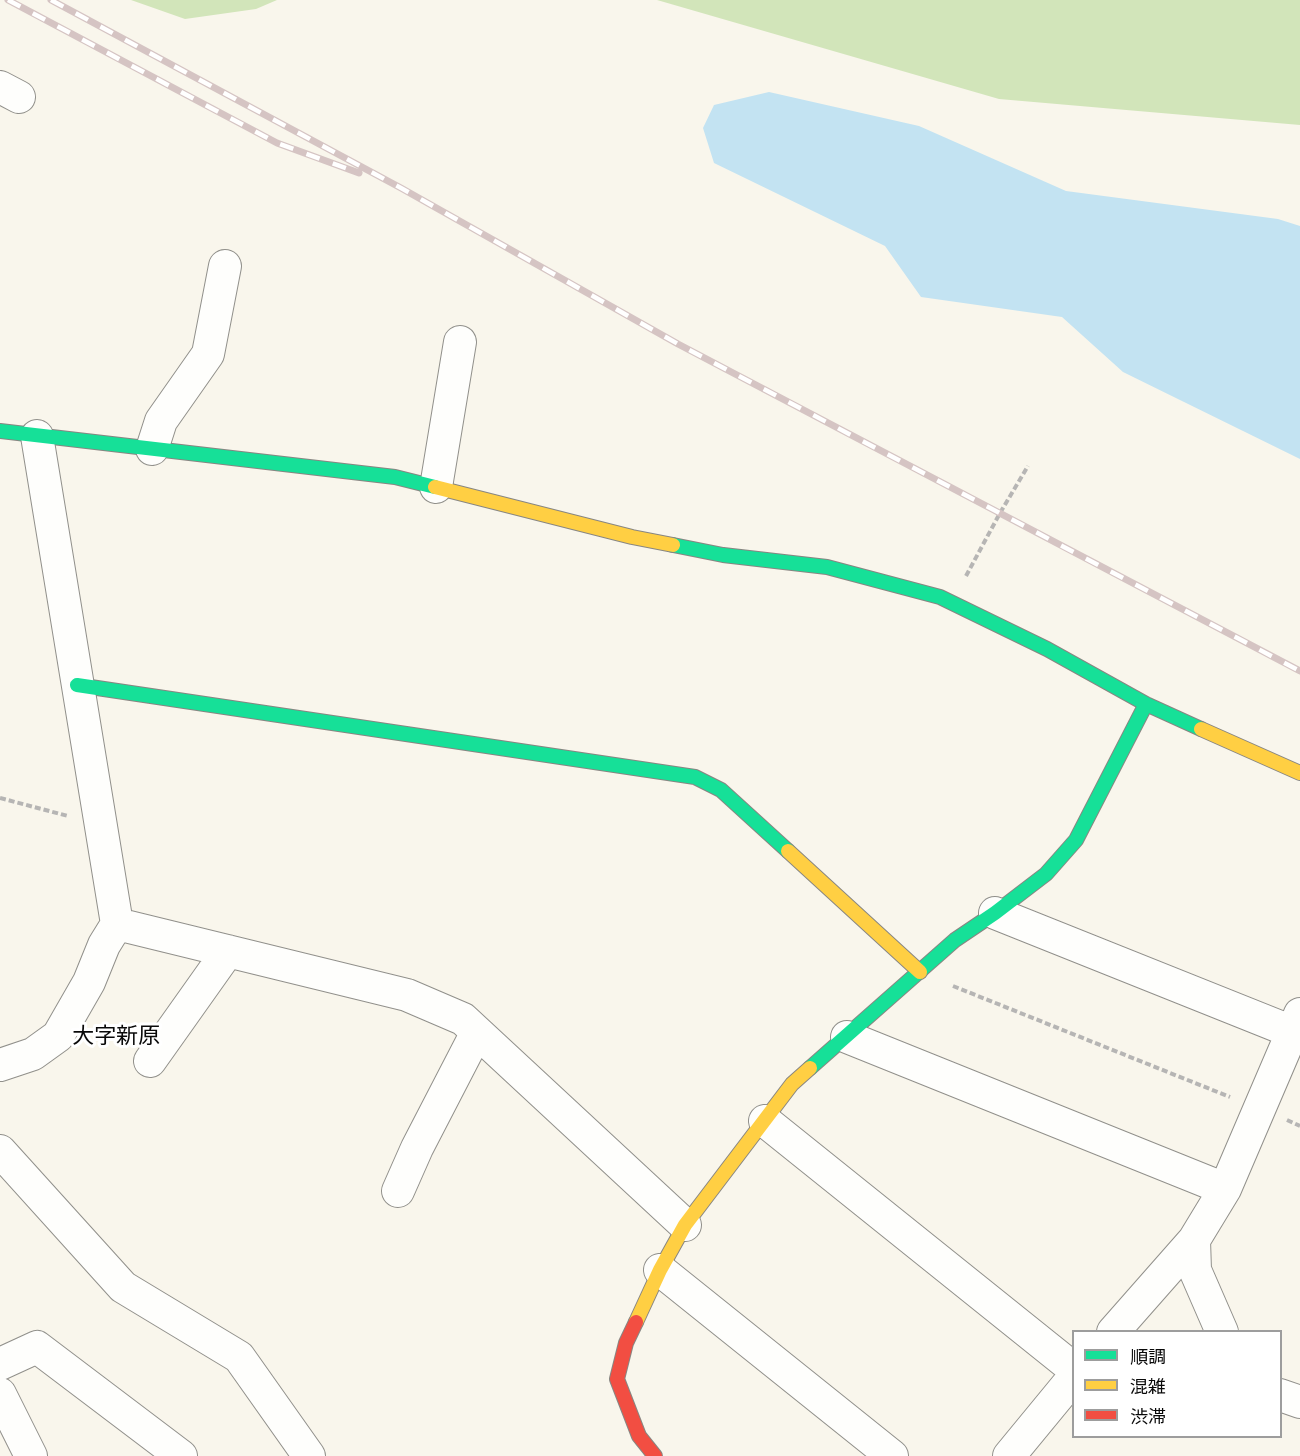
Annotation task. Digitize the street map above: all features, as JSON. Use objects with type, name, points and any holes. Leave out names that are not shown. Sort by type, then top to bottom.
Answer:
[{"type":"street","points":[[152,450],[161,421],[208,354],[225,266]]},
{"type":"street","points":[[436,487],[460,342]]},
{"type":"street","points":[[0,431],[395,477],[632,537],[723,555],[827,567],[940,597],[1047,649],[1146,704],[1300,773]]},
{"type":"street","points":[[0,1065],[33,1054],[58,1036],[89,982],[104,945],[117,924],[37,436]]},
{"type":"street","points":[[77,685],[695,777],[721,790],[920,972]]},
{"type":"street","points":[[655,1456],[639,1436],[617,1379],[626,1343],[660,1270],[685,1225],[792,1084],[955,940],[1046,874],[1076,840],[1146,704]]},
{"type":"street","points":[[995,913],[1297,1027],[1225,1189],[1194,1240],[1115,1330]]},
{"type":"street","points":[[117,924],[407,995],[463,1019],[685,1225]]},
{"type":"street","points":[[150,1061],[228,951]]},
{"type":"street","points":[[398,1191],[417,1148],[477,1032]]},
{"type":"street","points":[[847,1036],[1225,1189]]},
{"type":"street","points":[[765,1121],[1072,1367]]},
{"type":"street","points":[[0,1151],[123,1287],[238,1357],[309,1456]]},
{"type":"street","points":[[1194,1240],[1195,1270],[1221,1330]]},
{"type":"street","points":[[660,1270],[892,1456]]},
{"type":"street","points":[[0,1364],[37,1347],[181,1456]]},
{"type":"street","points":[[1008,1456],[1072,1379]]},
{"type":"street","points":[[0,1394],[31,1456]]},
{"type":"street","points":[[1282,1395],[1300,1402]]},
{"type":"path","points":[[952,603],[1028,466]]},
{"type":"path","points":[[0,798],[101,825]]},
{"type":"path","points":[[920,972],[1300,1125]]},
{"type":"green space","points":[[131,0],[277,0],[256,9],[185,19]]},
{"type":"green space","points":[[657,0],[1300,0],[1300,125],[999,99]]},
{"type":"water","points":[[769,92],[919,126],[1066,191],[1278,219],[1300,226],[1300,459],[1123,372],[1062,317],[921,297],[885,246],[714,163],[703,128],[714,105]]},
{"type":"railway","points":[[8,0],[277,143],[359,173]]},
{"type":"railway","points":[[51,0],[401,188],[678,344],[1300,671]]},
{"type":"traffic: fast","points":[[0,431],[395,477],[435,487]]},
{"type":"traffic: fast","points":[[673,545],[723,555],[827,567],[940,597],[1047,649],[1146,704],[1201,729]]},
{"type":"traffic: fast","points":[[77,685],[695,777],[721,790],[788,851]]},
{"type":"traffic: fast","points":[[810,1068],[955,940],[1046,874],[1076,840],[1146,704]]},
{"type":"traffic: slow","points":[[435,487],[632,537],[673,545]]},
{"type":"traffic: slow","points":[[1201,729],[1300,773]]},
{"type":"traffic: slow","points":[[788,851],[920,972]]},
{"type":"traffic: slow","points":[[636,1322],[660,1270],[685,1225],[792,1084],[810,1068]]},
{"type":"traffic: jam","points":[[636,1322],[626,1343],[617,1379],[639,1436],[655,1456]]},
{"type":"district","name":"大字新原","points":[[116,1037]]}]
